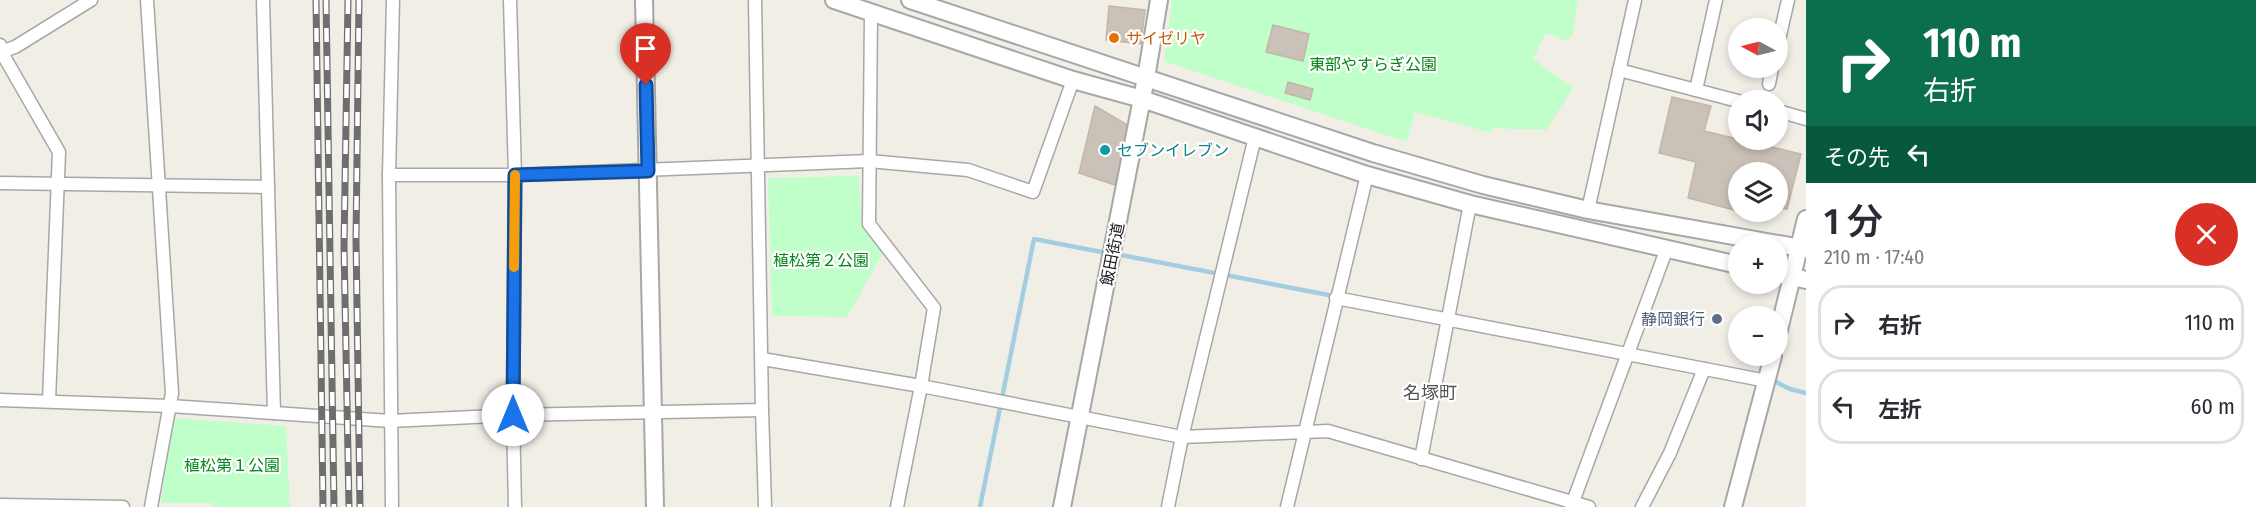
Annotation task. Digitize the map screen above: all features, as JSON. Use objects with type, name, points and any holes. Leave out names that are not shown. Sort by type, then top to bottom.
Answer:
[{"type":"street","points":[[49,401],[58,184],[57,147],[1,49],[15,47],[91,0]]},
{"type":"street","points":[[147,0],[157,186],[172,393],[151,507]]},
{"type":"street","points":[[263,0],[274,413]]},
{"type":"street","points":[[392,507],[388,176],[393,0]]},
{"type":"street","points":[[510,0],[515,175],[513,415],[515,507]]},
{"type":"street","points":[[644,0],[656,507]]},
{"type":"street","points":[[755,0],[765,507]]},
{"type":"street","points":[[834,0],[1073,80],[1142,99],[1367,175],[1470,204],[1728,263]]},
{"type":"street","points":[[910,0],[939,5],[1146,78],[1384,156],[1482,185],[1588,210],[1802,248]]},
{"type":"street","name":"飯田街道","points":[[1062,507],[1142,99],[1159,0]]},
{"type":"street","points":[[1588,210],[1635,0]]},
{"type":"street","points":[[1696,90],[1716,0]]},
{"type":"street","points":[[1784,18],[1788,0]]},
{"type":"street","points":[[871,14],[869,224],[934,308],[901,505]]},
{"type":"street","points":[[1619,70],[1728,98]]},
{"type":"street","points":[[1769,84],[1770,78]]},
{"type":"street","points":[[388,176],[648,171],[869,161],[968,170],[1033,192],[1073,80]]},
{"type":"street","points":[[1788,114],[1806,119]]},
{"type":"street","points":[[1168,507],[1182,437],[1255,137]]},
{"type":"street","points":[[1287,507],[1367,175]]},
{"type":"street","points":[[0,183],[268,186]]},
{"type":"street","points":[[1421,459],[1470,204]]},
{"type":"street","points":[[1784,306],[1791,277],[1802,248],[1806,219]]},
{"type":"street","points":[[1573,505],[1667,248]]},
{"type":"street","points":[[1336,298],[1767,381]]},
{"type":"street","points":[[762,359],[921,386],[1182,437],[1328,431],[1573,505],[1589,507]]},
{"type":"street","points":[[1732,507],[1771,366]]},
{"type":"street","points":[[1642,507],[1670,453],[1704,369]]},
{"type":"street","points":[[0,400],[170,406],[390,421],[513,415],[762,410]]},
{"type":"street","points":[[0,505],[123,507]]},
{"type":"green space","name":"東部やすらぎ公園","points":[[1172,0],[1578,0],[1573,34],[1567,41],[1546,33],[1533,59],[1573,88],[1546,130],[1493,128],[1492,133],[1415,112],[1407,142],[1164,61]]},
{"type":"green space","name":"植松第２公園","points":[[859,176],[862,227],[883,253],[847,317],[772,316],[768,178]]},
{"type":"green space","name":"植松第１公園","points":[[172,418],[286,426],[290,507],[214,507],[213,503],[161,503]]},
{"type":"building","points":[[1109,6],[1145,10],[1141,44],[1106,40]]},
{"type":"building","points":[[1273,25],[1309,34],[1303,61],[1266,52]]},
{"type":"building","points":[[1288,82],[1313,89],[1310,100],[1285,93]]},
{"type":"building","points":[[1672,97],[1711,106],[1704,131],[1728,137],[1728,150],[1784,150],[1801,154],[1788,205],[1788,162],[1728,162],[1728,208],[1688,198],[1696,162],[1659,153]]},
{"type":"building","name":"セブンイレブン","points":[[1095,106],[1131,127],[1115,185],[1079,173]]},
{"type":"waterway","points":[[980,507],[1034,239],[1107,253]]},
{"type":"waterway","points":[[1116,254],[1334,296]]},
{"type":"waterway","points":[[1770,379],[1790,389],[1806,393]]},
{"type":"railway","points":[[316,0],[323,507]]},
{"type":"railway","points":[[326,0],[334,507]]},
{"type":"railway","points":[[348,0],[344,247],[349,507]]},
{"type":"railway","points":[[359,0],[356,239],[360,507]]},
{"type":"slow traffic","points":[[514,267],[515,175]]},
{"type":"place","name":"サイゼリヤ","points":[[1114,38]]},
{"type":"place","name":"セブンイレブン","points":[[1105,150]]},
{"type":"place","name":"静岡銀行","points":[[1717,319]]},
{"type":"district","name":"名塚町","points":[[1430,393]]},
{"type":"route","points":[[513,415],[515,175],[648,171],[646,85]]}]
